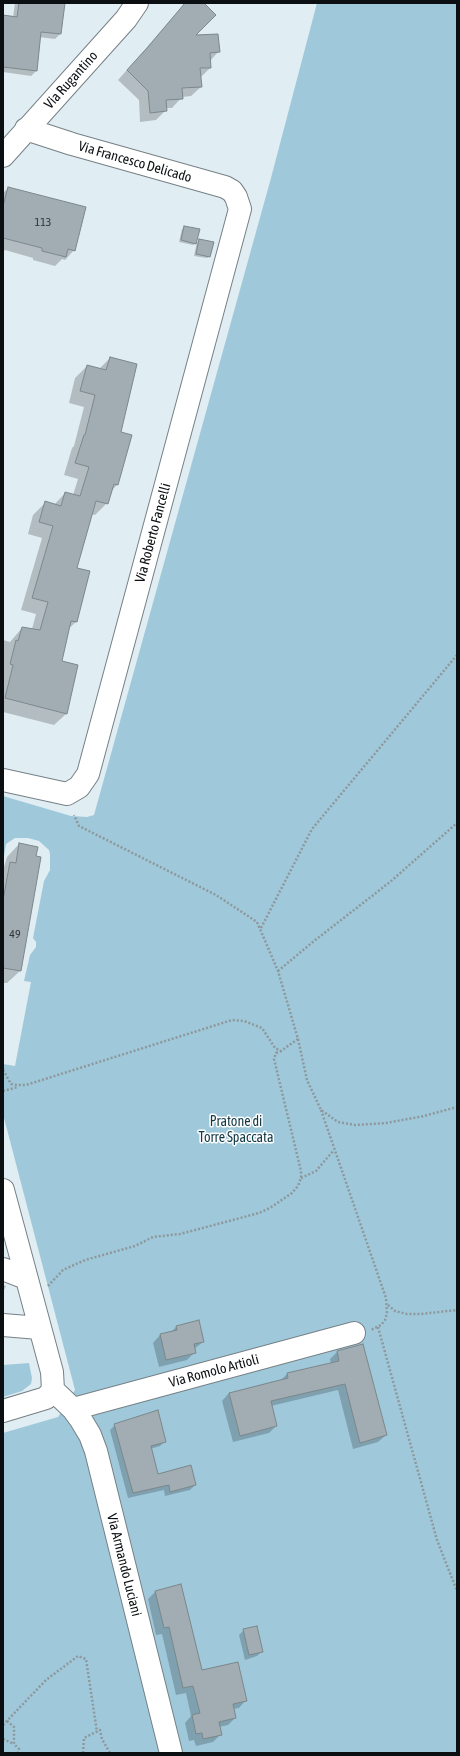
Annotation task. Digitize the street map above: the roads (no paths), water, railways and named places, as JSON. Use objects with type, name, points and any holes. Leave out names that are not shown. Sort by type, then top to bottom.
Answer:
[{"type":"street","name":"Via Rugantino","points":[[3,156],[119,26],[137,3]]},
{"type":"street","name":"Via Francesco Delicado","points":[[26,129],[72,144],[225,187],[232,191],[238,200]]},
{"type":"street","name":"Via Roberto Fancelli","points":[[3,780],[67,794],[79,787],[88,774],[237,222],[240,209],[238,200]]},
{"type":"street","points":[[3,1190],[52,1372],[53,1390],[46,1398],[3,1411]]},
{"type":"street","points":[[3,1269],[26,1278]]},
{"type":"street","points":[[3,1325],[39,1328]]},
{"type":"street","name":"Via Romolo Artioli","points":[[73,1410],[354,1333]]},
{"type":"street","name":"Via Armando Luciani","points":[[53,1390],[73,1410],[87,1430],[97,1455],[171,1753]]},
{"type":"park label","name":"Pratone di Torre Spaccata","points":[[236,1130]]}]
